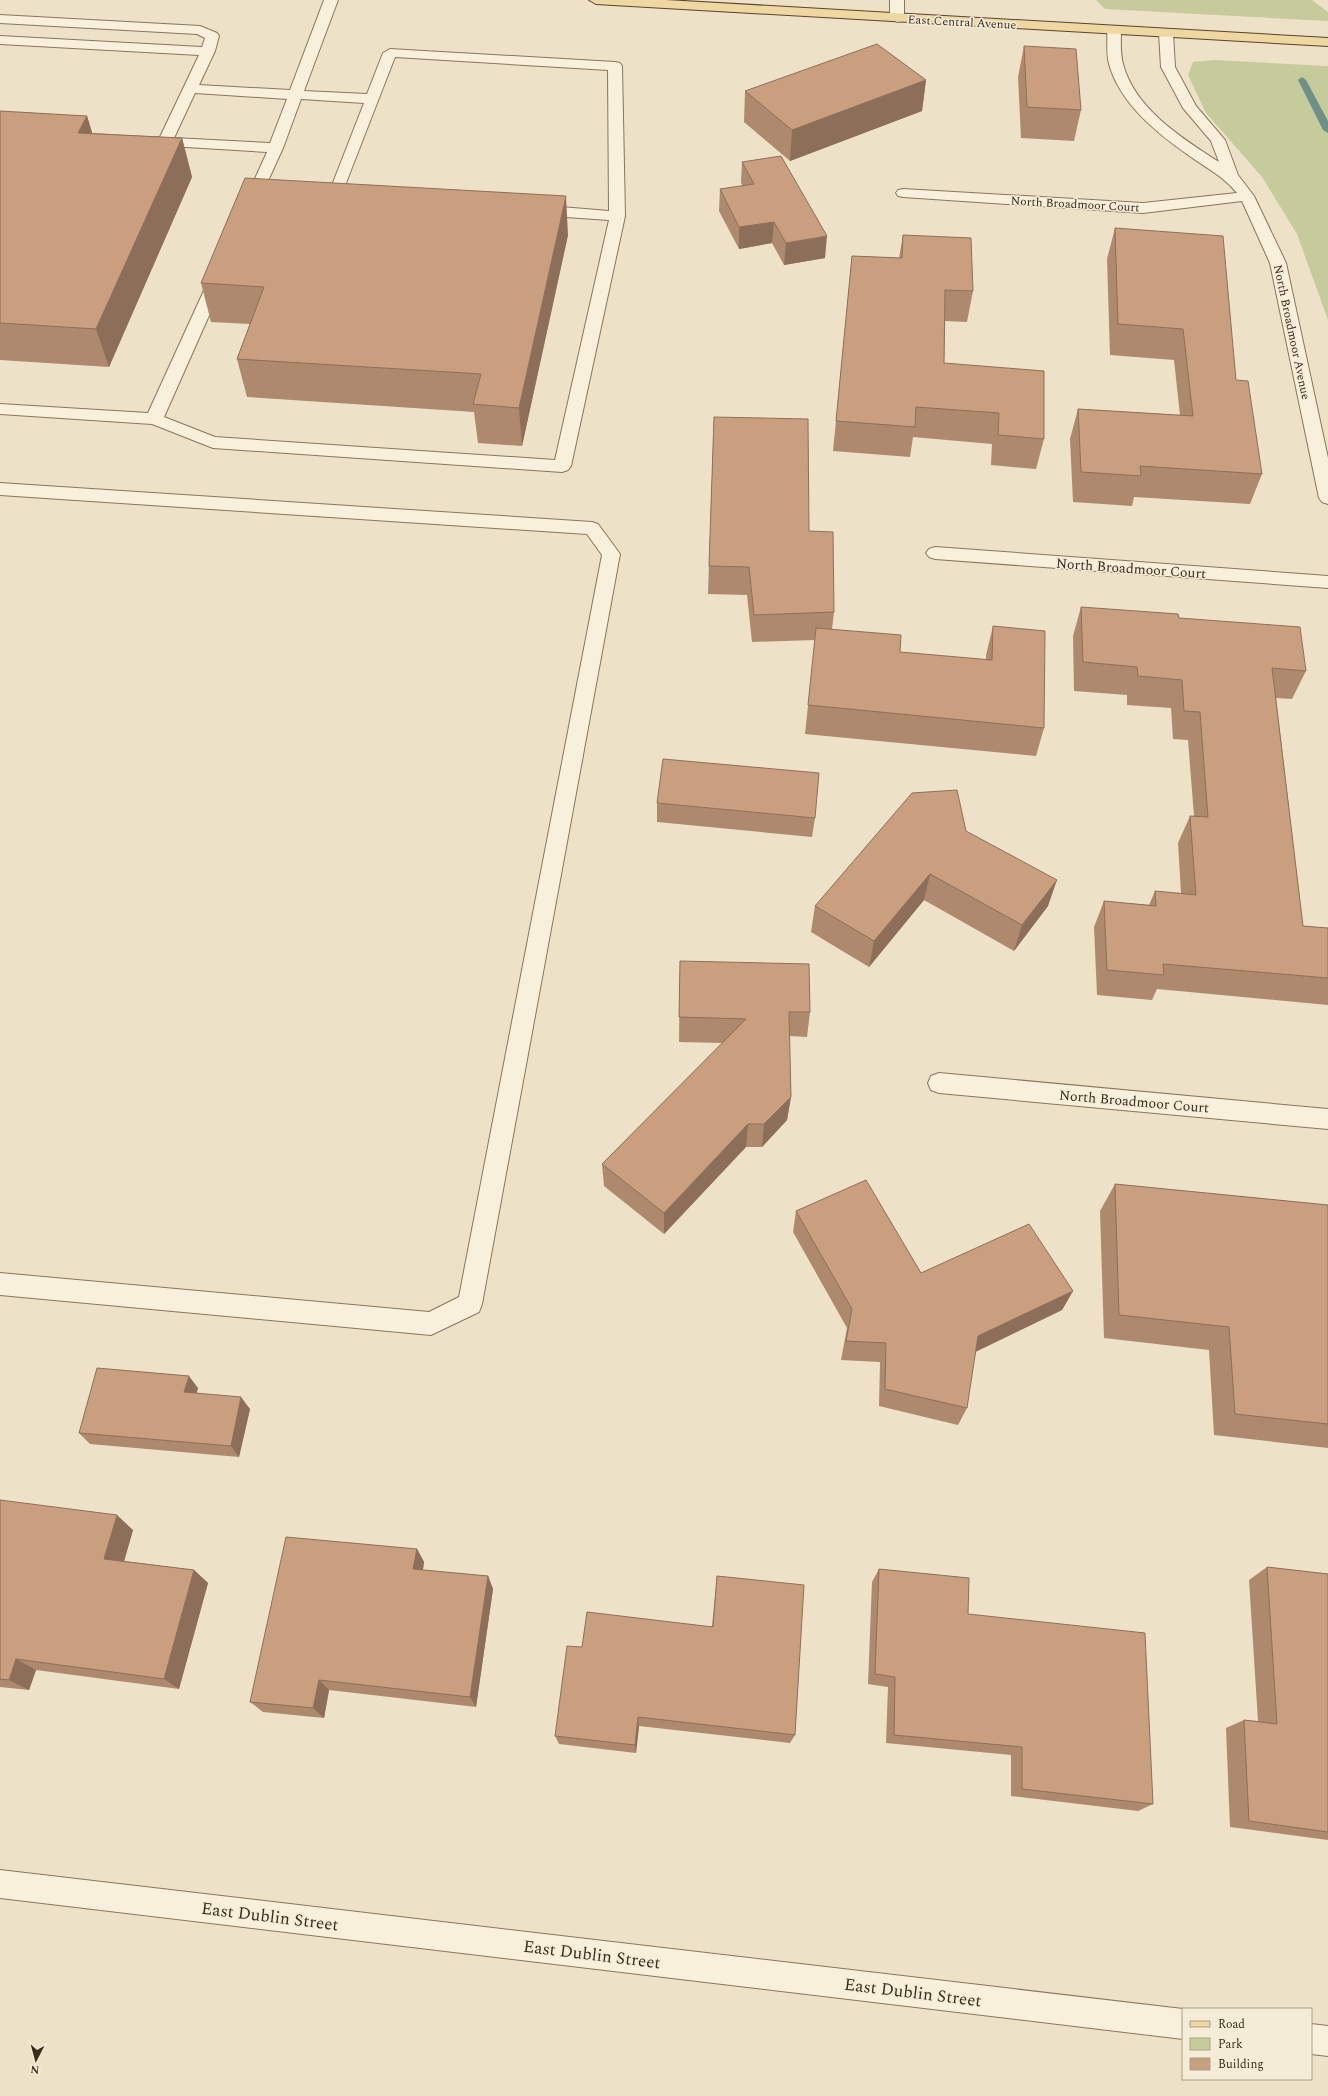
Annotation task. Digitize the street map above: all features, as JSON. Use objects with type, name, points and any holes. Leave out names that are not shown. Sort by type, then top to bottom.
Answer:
[{"type":"main road","name":"East Central Avenue","points":[[596,0],[1328,42]]},
{"type":"street","points":[[243,221],[263,193],[276,148],[331,0]]},
{"type":"street","points":[[897,0],[897,18]]},
{"type":"street","points":[[0,19],[200,30],[212,36],[208,51],[165,142]]},
{"type":"street","name":"North Broadmoor Avenue","points":[[1114,30],[1116,66],[1131,96],[1149,116],[1183,146],[1231,176]]},
{"type":"street","name":"North Broadmoor Avenue","points":[[1166,33],[1168,67],[1190,108],[1218,140],[1231,176],[1247,196],[1278,263],[1328,498]]},
{"type":"street","points":[[0,40],[208,51]]},
{"type":"street","points":[[0,409],[154,419],[213,442],[562,466],[617,216],[615,66],[390,53],[334,198]]},
{"type":"street","points":[[190,89],[372,99]]},
{"type":"street","points":[[136,140],[276,148]]},
{"type":"street","name":"North Broadmoor Court","points":[[903,193],[1143,208],[1247,196]]},
{"type":"street","points":[[520,209],[617,216]]},
{"type":"street","points":[[154,419],[224,263]]},
{"type":"street","points":[[0,489],[592,528],[611,554],[470,1304],[431,1324],[0,1284]]},
{"type":"street","name":"North Broadmoor Court","points":[[935,553],[1328,582]]},
{"type":"street","name":"North Broadmoor Court","points":[[939,1083],[1328,1119]]},
{"type":"street","name":"East Dublin Street","points":[[0,1884],[1182,2024]]},
{"type":"street","points":[[1312,2039],[1328,2041]]},
{"type":"green space","points":[[1096,0],[1312,0],[1328,12],[1328,21],[1105,9]]},
{"type":"green space","points":[[1214,60],[1328,66],[1328,320],[1297,234],[1262,177],[1206,113],[1188,75],[1193,62]]},
{"type":"building","points":[[877,44],[926,80],[792,130],[745,91]]},
{"type":"building","points":[[1024,46],[1076,49],[1081,110],[1027,107]]},
{"type":"building","points":[[0,111],[87,116],[78,133],[182,138],[96,329],[0,323]]},
{"type":"building","points":[[781,156],[827,236],[786,243],[774,222],[739,227],[720,189],[754,184],[742,162]]},
{"type":"building","points":[[245,178],[566,196],[519,408],[473,404],[481,374],[237,359],[264,287],[201,283]]},
{"type":"building","points":[[1115,228],[1223,236],[1236,380],[1248,381],[1262,474],[1140,466],[1141,476],[1081,472],[1078,409],[1193,416],[1183,329],[1118,324]]},
{"type":"building","points":[[903,235],[971,238],[973,291],[945,290],[944,363],[1044,371],[1044,439],[998,435],[999,413],[916,407],[915,427],[836,421],[852,256],[902,258]]},
{"type":"building","points":[[714,417],[808,419],[809,531],[833,532],[834,612],[754,615],[749,567],[709,566]]},
{"type":"building","points":[[1081,607],[1178,614],[1179,618],[1300,627],[1306,671],[1272,668],[1303,926],[1328,928],[1328,978],[1163,964],[1164,975],[1107,970],[1104,901],[1156,906],[1155,891],[1196,895],[1190,816],[1208,817],[1200,712],[1184,711],[1182,680],[1138,676],[1137,667],[1083,662]]},
{"type":"building","points":[[993,626],[1045,631],[1044,728],[808,705],[816,628],[901,635],[900,652],[992,660]]},
{"type":"building","points":[[663,759],[819,773],[815,818],[657,803]]},
{"type":"building","points":[[957,790],[966,831],[1057,880],[1022,925],[930,874],[874,941],[815,906],[912,793]]},
{"type":"building","points":[[680,961],[809,964],[810,1012],[789,1012],[791,1097],[764,1124],[748,1124],[664,1213],[602,1164],[746,1019],[679,1017]]},
{"type":"building","points":[[866,1180],[921,1273],[1029,1224],[1073,1291],[978,1336],[967,1408],[885,1389],[886,1343],[846,1341],[852,1309],[796,1211]]},
{"type":"building","points":[[1115,1184],[1328,1205],[1328,1424],[1235,1414],[1229,1327],[1119,1315]]},
{"type":"building","points":[[97,1368],[189,1376],[184,1392],[241,1397],[231,1446],[79,1433]]},
{"type":"building","points":[[0,1500],[117,1515],[104,1559],[194,1570],[164,1679],[16,1659],[9,1680],[0,1679]]},
{"type":"building","points":[[286,1537],[417,1549],[413,1569],[488,1576],[470,1697],[319,1680],[313,1708],[250,1702]]},
{"type":"building","points":[[1267,1567],[1328,1574],[1328,1832],[1249,1821],[1244,1720],[1277,1724]]},
{"type":"building","points":[[879,1569],[969,1578],[968,1614],[1145,1633],[1153,1804],[1022,1789],[1022,1747],[894,1735],[895,1677],[875,1674]]},
{"type":"building","points":[[717,1576],[804,1585],[795,1735],[638,1717],[635,1745],[555,1736],[567,1646],[582,1647],[587,1612],[713,1627]]},
{"type":"waterway","points":[[1302,80],[1328,130]]}]
